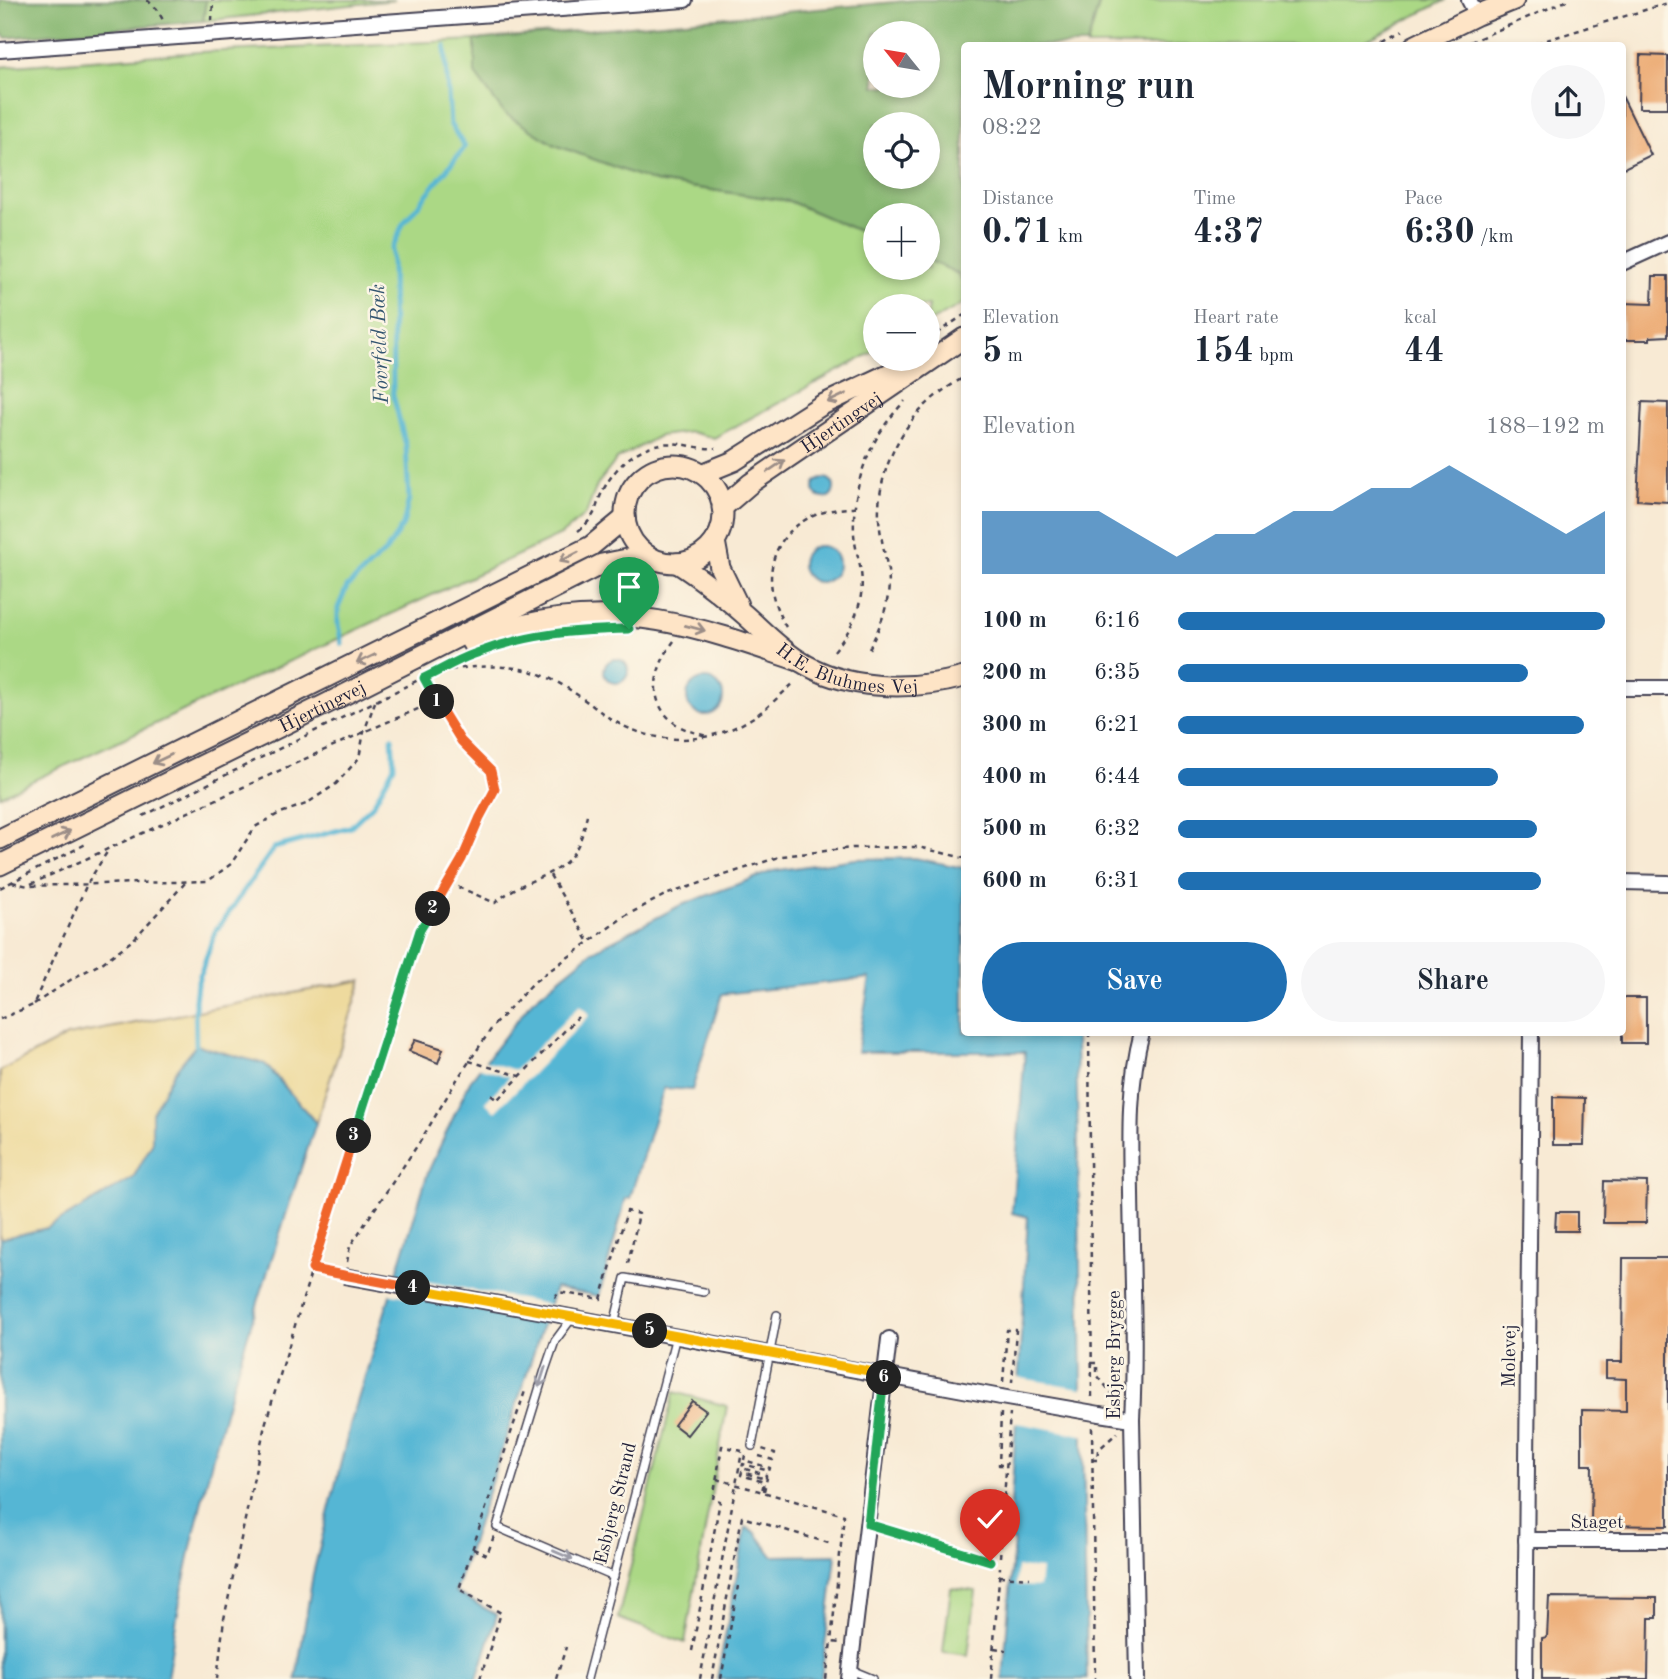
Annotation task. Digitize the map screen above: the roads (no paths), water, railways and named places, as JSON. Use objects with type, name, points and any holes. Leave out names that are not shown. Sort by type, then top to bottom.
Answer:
[{"type":"main road","points":[[1412,37],[1473,7],[1514,0]]},
{"type":"main road","name":"Hjertingvej","points":[[940,350],[961,340]]},
{"type":"main road","name":"Hjertingvej","points":[[722,508],[751,483],[961,341]]},
{"type":"main road","name":"Hjertingvej","points":[[702,474],[734,461],[822,405],[895,371]]},
{"type":"main road","points":[[672,465],[688,467],[702,474],[712,483],[722,508],[721,525],[715,541],[704,552],[677,563],[661,561],[647,555],[628,533],[625,518],[626,502],[632,488],[643,476],[657,468],[672,465]]},
{"type":"main road","name":"Hjertingvej","points":[[0,839],[591,546],[625,518]]},
{"type":"main road","name":"H.E. Bluhmes Vej","points":[[715,541],[720,568],[745,615]]},
{"type":"main road","name":"Hjertingvej","points":[[0,865],[602,564],[647,555]]},
{"type":"main road","name":"H.E. Bluhmes Vej","points":[[677,563],[701,578],[799,661],[850,680],[888,686],[936,685],[961,678]]},
{"type":"main road","points":[[326,704],[451,649],[516,626],[581,615],[631,615],[687,625],[799,661]]},
{"type":"street","points":[[0,50],[685,0]]},
{"type":"street","points":[[1626,261],[1668,242]]},
{"type":"street","points":[[1626,688],[1668,688]]},
{"type":"street","points":[[1626,882],[1668,883]]},
{"type":"street","name":"Esbjerg Brygge","points":[[1137,1679],[1132,1419],[1132,1094],[1141,1036]]},
{"type":"street","name":"Molevej","points":[[1525,1679],[1531,1036]]},
{"type":"street","points":[[344,1276],[1132,1419]]},
{"type":"street","points":[[850,1674],[889,1339]]},
{"type":"street","name":"Staget","points":[[1526,1540],[1668,1541]]},
{"type":"lane","points":[[614,1325],[625,1278],[704,1292]]},
{"type":"lane","points":[[754,1450],[777,1315]]},
{"type":"lane","points":[[566,1316],[545,1370],[497,1527],[614,1577]]},
{"type":"lane","name":"Esbjerg Strand","points":[[587,1679],[676,1336]]},
{"type":"lane","points":[[868,1524],[990,1561]]},
{"type":"lane","points":[[850,1674],[873,1679]]},
{"type":"water","points":[[820,478],[828,478],[834,488],[828,498],[820,498],[814,492],[814,484]]},
{"type":"water","points":[[820,546],[832,552],[838,564],[832,576],[820,582],[808,576],[802,564],[808,552]]},
{"type":"water","points":[[616,659],[625,662],[628,671],[625,680],[616,683],[607,680],[604,671],[607,662]]},
{"type":"water","points":[[705,679],[717,685],[723,697],[717,709],[705,715],[693,709],[687,697],[693,685]]},
{"type":"water","points":[[915,858],[961,867],[961,1036],[1076,1036],[1087,1679],[1003,1679],[1014,1541],[1009,1539],[1028,1217],[1012,1213],[1025,1052],[857,1052],[870,978],[722,994],[692,1090],[664,1088],[630,1198],[626,1198],[599,1296],[555,1288],[455,1592],[497,1615],[477,1679],[296,1679],[313,1574],[351,1422],[428,1172],[470,1081],[532,1001],[593,951],[679,906],[773,871],[855,859]]},
{"type":"water","points":[[196,1045],[265,1064],[316,1123],[271,1260],[210,1467],[193,1537],[167,1679],[0,1679],[0,1239],[47,1228],[133,1178],[152,1144],[152,1113],[174,1072]]},
{"type":"water","points":[[746,1527],[755,1532],[773,1556],[836,1555],[821,1679],[717,1679]]},
{"type":"waterway","name":"Fovrfeld Bæk","points":[[342,644],[338,608],[347,587],[386,551],[403,525],[409,499],[406,446],[393,395],[392,249],[403,224],[465,147],[450,124],[445,46]]},
{"type":"waterway","name":"Fovrfeld Bæk","points":[[196,1045],[197,984],[215,932],[274,848],[350,827],[373,805],[394,766],[392,738]]}]
